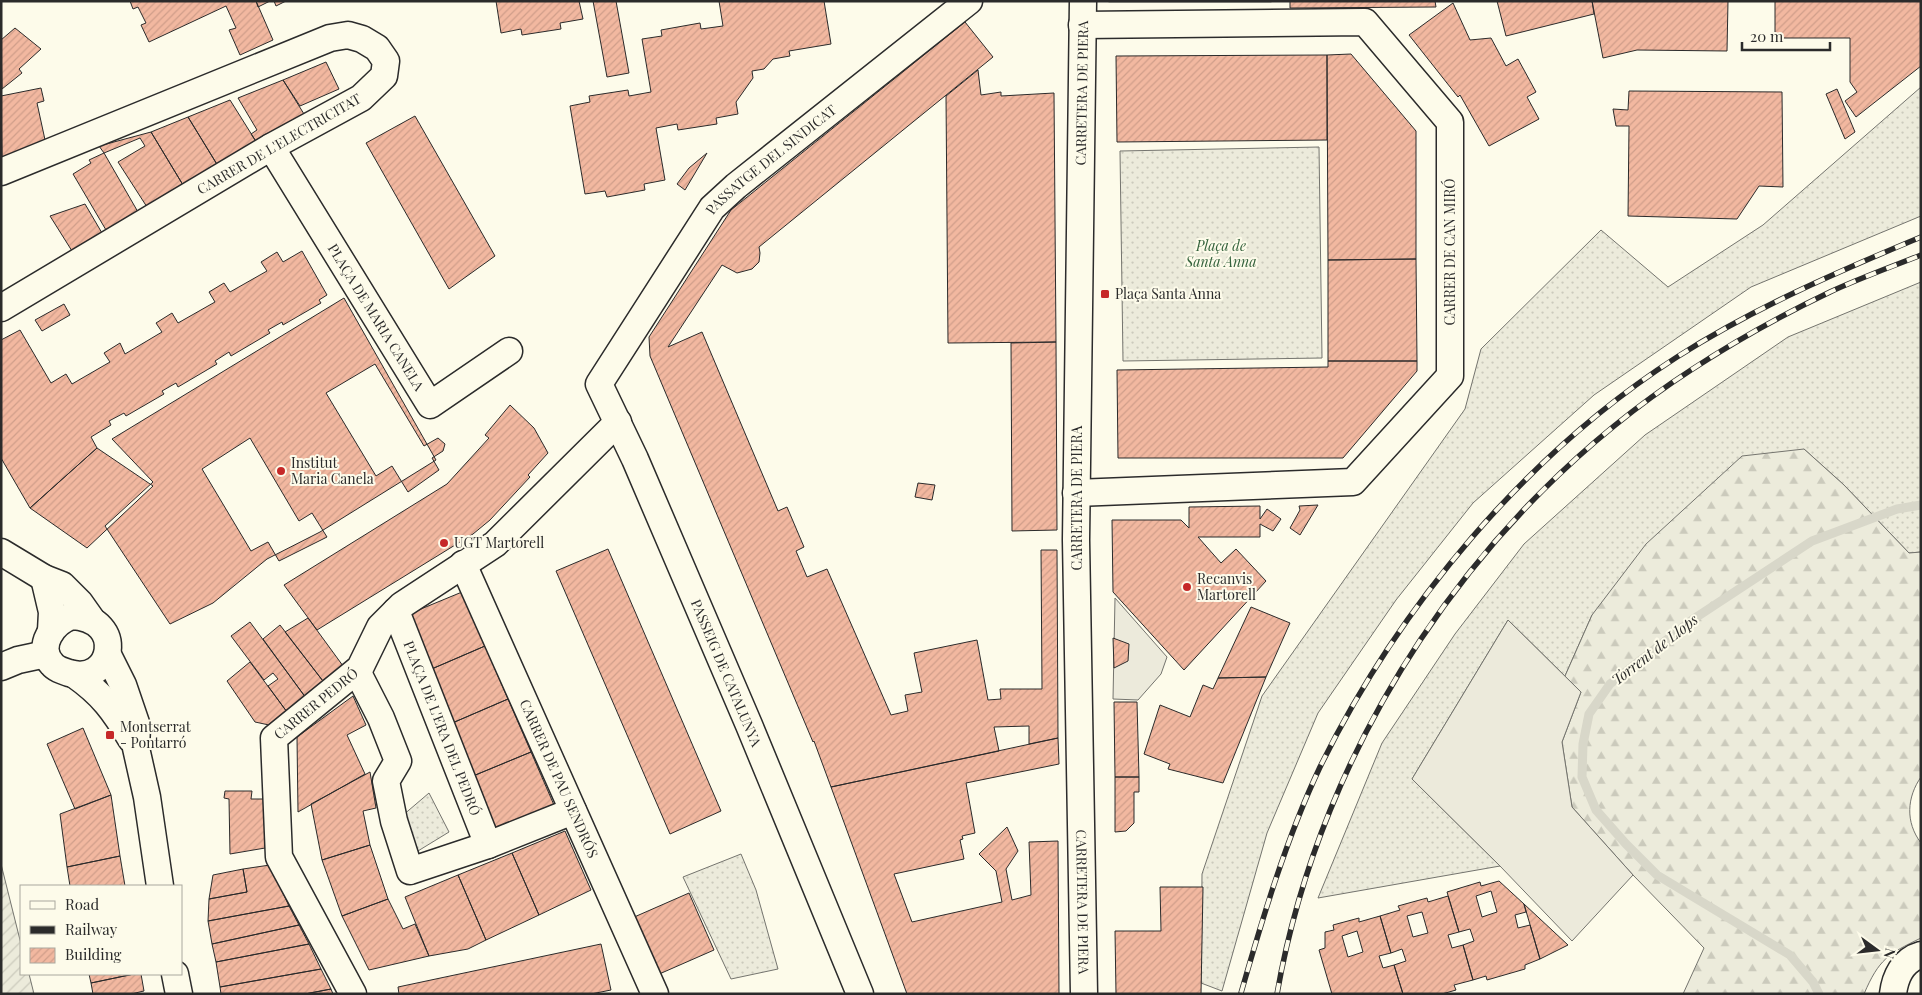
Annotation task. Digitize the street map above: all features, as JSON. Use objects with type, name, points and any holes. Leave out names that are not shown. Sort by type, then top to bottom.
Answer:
[{"type":"street","name":"PASSATGE DEL SINDICAT","points":[[615,357],[712,208],[736,186],[969,1]]},
{"type":"street","name":"CARRETERA DE PIERA","points":[[1083,13],[1076,494],[1084,994]]},
{"type":"street","name":"CARRER DE CAN MIRÓ","points":[[1076,494],[1354,482],[1450,376],[1450,122],[1365,22],[1083,13]]},
{"type":"street","name":"CARRER DE L'ELECTRICITAT","points":[[1,172],[330,38],[348,35],[362,39],[377,48],[386,61],[384,76],[374,88],[361,98],[271,147],[1,308]]},
{"type":"street","name":"PLAÇA DE MARIA CANELA","points":[[271,147],[430,405],[509,351]]},
{"type":"street","name":"PASSEIG DE CATALUNYA","points":[[615,357],[599,384],[618,422],[749,725],[860,994]]},
{"type":"street","name":"CARRER PEDRÓ","points":[[353,994],[279,857],[274,738],[360,668],[380,627],[402,605],[495,544],[618,422]]},
{"type":"street","points":[[1,552],[44,578],[62,585],[80,603],[107,636],[109,645],[108,655],[101,665],[94,670],[75,675]]},
{"type":"street","name":"CARRER DE PAU SENDRÓS","points":[[464,564],[655,994]]},
{"type":"street","points":[[44,578],[52,612],[48,642],[52,664],[62,671],[75,675],[95,689],[114,710],[136,748]]},
{"type":"street","name":"PLAÇA DE L'ERA DEL PEDRÓ","points":[[396,612],[488,845]]},
{"type":"street","points":[[1,668],[48,642],[62,619],[72,616],[83,616],[92,620]]},
{"type":"street","points":[[108,655],[123,685],[137,726],[136,748],[147,797],[160,885]]},
{"type":"street","points":[[357,671],[381,718],[398,761],[386,781],[394,821],[410,871],[488,845],[573,811]]},
{"type":"street","points":[[1892,991],[1902,966],[1915,957],[1921,956]]},
{"type":"street","points":[[175,975],[179,994]]},
{"type":"green space","points":[[1921,87],[1921,216],[1751,287],[1594,395],[1473,503],[1396,600],[1318,713],[1267,833],[1222,991],[1201,983],[1202,874],[1262,696],[1465,409],[1481,349],[1601,230],[1668,287],[1763,225]]},
{"type":"green space","name":"Plaça de Santa Anna","points":[[1319,147],[1322,358],[1123,361],[1120,151]]},
{"type":"green space","points":[[1921,282],[1921,552],[1909,553],[1844,485],[1804,449],[1592,615],[1565,676],[1508,620],[1412,779],[1500,866],[1318,898],[1382,743],[1455,634],[1524,544],[1645,435],[1788,337]]},
{"type":"green space","points":[[1804,449],[1844,485],[1909,553],[1921,552],[1921,777],[1913,793],[1910,818],[1912,827],[1921,843],[1921,938],[1886,959],[1869,982],[1864,994],[1683,994],[1704,948],[1633,875],[1572,807],[1562,742],[1581,692],[1565,676],[1592,615],[1646,544],[1742,456]]},
{"type":"green space","points":[[429,793],[449,832],[413,854],[402,816]]},
{"type":"green space","points":[[741,854],[756,890],[778,969],[731,979],[683,877]]},
{"type":"green space","points":[[1,864],[20,940],[20,975],[29,975],[34,994],[1,994]]},
{"type":"shaded area","points":[[1115,598],[1167,657],[1161,674],[1138,700],[1113,699]]},
{"type":"shaded area","points":[[1508,620],[1581,692],[1562,742],[1572,807],[1633,875],[1572,941],[1412,779]]},
{"type":"building","points":[[130,1],[256,1],[273,40],[240,55],[229,30],[236,28],[226,6],[149,42],[141,25],[146,23],[138,7],[133,9]]},
{"type":"building","points":[[256,1],[270,1],[258,7]]},
{"type":"building","points":[[274,1],[286,1],[276,6]]},
{"type":"building","points":[[496,1],[579,1],[583,19],[560,23],[561,29],[522,35],[521,29],[501,33]]},
{"type":"building","points":[[593,1],[616,1],[629,73],[607,77]]},
{"type":"building","points":[[719,1],[824,1],[831,44],[789,51],[790,56],[773,59],[764,69],[752,71],[753,78],[736,102],[738,114],[716,118],[717,124],[678,130],[677,124],[656,128],[665,180],[644,184],[645,190],[607,197],[605,191],[585,194],[570,106],[590,102],[589,96],[628,90],[629,96],[651,92],[642,39],[662,36],[661,30],[700,23],[701,29],[723,26]]},
{"type":"building","points":[[1290,1],[1435,1],[1436,7],[1290,8]]},
{"type":"building","points":[[1497,1],[1592,1],[1594,14],[1506,36]]},
{"type":"building","points":[[1592,1],[1728,1],[1727,51],[1637,50],[1603,58]]},
{"type":"building","points":[[1775,1],[1921,1],[1921,66],[1856,117],[1845,101],[1857,92],[1850,82],[1850,38],[1775,38]]},
{"type":"building","points":[[1453,3],[1470,40],[1491,38],[1506,66],[1518,59],[1536,92],[1527,97],[1539,119],[1489,146],[1460,95],[1458,97],[1409,35]]},
{"type":"building","points":[[965,22],[993,57],[759,247],[759,262],[752,269],[737,273],[722,265],[668,347],[702,332],[778,511],[787,507],[804,547],[796,551],[807,577],[827,569],[891,715],[908,711],[905,695],[922,692],[914,653],[977,640],[988,700],[1001,699],[1000,689],[1042,689],[1041,550],[1057,550],[1058,738],[1029,744],[1029,726],[994,727],[999,751],[831,787],[814,741],[650,356],[649,337],[731,210]]},
{"type":"building","points":[[15,28],[41,49],[19,69],[22,73],[2,89],[1,40]]},
{"type":"building","points":[[1351,54],[1416,131],[1416,259],[1328,260],[1327,55]]},
{"type":"building","points":[[1327,55],[1327,140],[1117,142],[1116,56]]},
{"type":"building","points":[[326,62],[339,89],[300,106],[283,80]]},
{"type":"building","points":[[978,70],[981,95],[1001,92],[1001,96],[1054,93],[1056,342],[948,343],[946,96]]},
{"type":"building","points":[[283,80],[304,114],[257,143],[251,134],[257,130],[238,98]]},
{"type":"building","points":[[41,88],[44,101],[37,103],[47,149],[2,159],[1,96]]},
{"type":"building","points":[[1837,89],[1855,132],[1845,139],[1826,94]]},
{"type":"building","points":[[1629,91],[1782,92],[1783,187],[1759,186],[1737,219],[1628,216],[1629,126],[1616,126],[1613,109],[1628,110]]},
{"type":"building","points":[[230,100],[257,143],[218,166],[188,117]]},
{"type":"building","points":[[415,116],[495,256],[449,289],[366,143]]},
{"type":"building","points":[[188,117],[218,166],[183,185],[151,132]]},
{"type":"building","points":[[151,132],[183,185],[147,207],[118,162],[145,146],[140,138],[104,153],[99,146]]},
{"type":"building","points":[[104,153],[138,212],[106,230],[73,174],[91,163],[89,160]]},
{"type":"building","points":[[707,153],[685,190],[677,184],[689,168]]},
{"type":"building","points":[[85,204],[102,233],[72,251],[50,216]]},
{"type":"building","points":[[302,251],[327,295],[319,300],[321,303],[283,325],[282,322],[268,330],[270,333],[231,356],[229,352],[215,361],[217,364],[178,387],[176,383],[162,391],[164,394],[126,416],[124,413],[109,421],[111,425],[91,437],[97,448],[30,508],[1,458],[1,340],[20,330],[51,383],[66,374],[72,384],[110,362],[104,353],[120,343],[125,354],[162,332],[156,323],[172,313],[178,323],[215,302],[209,292],[224,283],[230,292],[267,271],[261,262],[277,252],[283,262]]},
{"type":"building","points":[[1416,259],[1417,361],[1328,361],[1328,260]]},
{"type":"building","name":"Institut Maria Canela","points":[[344,298],[436,460],[320,532],[267,559],[213,603],[170,624],[105,526],[153,482],[112,439]]},
{"type":"building","points":[[64,304],[70,315],[42,331],[35,320]]},
{"type":"building","points":[[1056,342],[1057,530],[1012,531],[1011,343]]},
{"type":"building","points":[[1328,361],[1417,361],[1417,371],[1343,458],[1118,458],[1117,370],[1328,367]]},
{"type":"building","points":[[375,364],[424,446],[438,438],[445,444],[443,451],[432,458],[439,470],[408,492],[392,466],[376,476],[326,393]]},
{"type":"building","points":[[510,405],[534,428],[548,453],[528,475],[530,477],[490,520],[473,534],[317,630],[284,585],[447,484],[489,438],[485,435]]},
{"type":"building","points":[[250,438],[299,521],[312,513],[327,537],[279,561],[268,542],[251,551],[202,469]]},
{"type":"building","points":[[97,448],[153,486],[87,548],[30,508]]},
{"type":"building","points":[[918,483],[935,485],[932,500],[915,497]]},
{"type":"building","points":[[1318,505],[1300,535],[1290,528],[1300,510],[1299,506]]},
{"type":"building","name":"Recanvis Martorell","points":[[1260,506],[1260,519],[1267,509],[1281,519],[1273,531],[1260,524],[1260,537],[1198,537],[1221,563],[1236,549],[1266,581],[1184,670],[1113,592],[1112,520],[1181,520],[1189,528],[1189,507]]},
{"type":"building","points":[[608,549],[721,811],[670,834],[556,571]]},
{"type":"building","points":[[462,592],[485,646],[427,671],[404,616]]},
{"type":"building","points":[[1251,607],[1290,623],[1266,677],[1218,678]]},
{"type":"building","points":[[308,618],[346,670],[326,685],[285,632]]},
{"type":"building","points":[[250,622],[306,698],[287,712],[268,686],[278,679],[273,673],[264,680],[231,636]]},
{"type":"building","points":[[280,625],[326,685],[306,698],[263,639]]},
{"type":"building","points":[[1113,638],[1129,644],[1128,661],[1114,668]]},
{"type":"building","points":[[485,646],[508,699],[450,724],[427,671]]},
{"type":"building","points":[[250,662],[287,712],[269,725],[255,722],[227,681]]},
{"type":"building","points":[[1266,677],[1223,783],[1168,769],[1170,764],[1144,754],[1160,705],[1190,717],[1203,685],[1213,689],[1218,678]]},
{"type":"building","points":[[353,696],[366,725],[347,735],[365,774],[298,812],[297,737]]},
{"type":"building","points":[[508,699],[531,752],[473,776],[450,724]]},
{"type":"building","points":[[1114,702],[1137,702],[1139,777],[1115,777]]},
{"type":"building","points":[[83,728],[111,795],[75,809],[47,744]]},
{"type":"building","points":[[1058,738],[1059,764],[966,783],[975,833],[962,836],[963,839],[960,840],[964,859],[894,874],[912,922],[1002,902],[996,871],[979,854],[1007,827],[1018,851],[1006,869],[1012,900],[1031,895],[1029,842],[1058,841],[1059,994],[907,994],[831,787]]},
{"type":"building","points":[[531,752],[554,805],[497,831],[473,776]]},
{"type":"building","points":[[370,772],[376,808],[363,811],[370,845],[322,860],[311,804]]},
{"type":"building","points":[[1115,777],[1139,777],[1139,792],[1134,792],[1134,823],[1126,831],[1115,832]]},
{"type":"building","points":[[225,791],[252,791],[251,799],[270,799],[271,847],[230,854],[229,799],[224,798]]},
{"type":"building","points":[[111,795],[120,856],[67,867],[60,814]]},
{"type":"building","points":[[565,831],[591,890],[539,915],[512,853]]},
{"type":"building","points":[[370,845],[388,899],[342,916],[322,860]]},
{"type":"building","points":[[512,853],[539,915],[486,940],[458,875]]},
{"type":"building","points":[[120,856],[125,885],[70,885],[67,867]]},
{"type":"building","points":[[270,865],[289,906],[208,921],[209,899],[247,892],[243,869]]},
{"type":"building","points":[[243,869],[247,892],[209,899],[213,875]]},
{"type":"building","points":[[458,875],[486,940],[468,949],[429,956],[405,897]]},
{"type":"building","points":[[1499,881],[1524,904],[1526,912],[1515,915],[1518,928],[1530,925],[1540,959],[1525,965],[1525,969],[1487,980],[1486,976],[1473,980],[1463,945],[1474,941],[1470,929],[1459,932],[1447,892],[1480,882],[1481,886]],"holes":[[[1491,891],[1497,912],[1482,917],[1476,896]]]},
{"type":"building","points":[[1160,887],[1203,887],[1201,994],[1116,994],[1115,931],[1161,931]]},
{"type":"building","points":[[689,893],[714,950],[657,975],[632,918]]},
{"type":"building","points":[[1448,896],[1459,932],[1448,935],[1452,948],[1463,945],[1473,980],[1454,985],[1456,990],[1442,994],[1403,994],[1394,965],[1406,961],[1402,949],[1391,953],[1380,916],[1400,910],[1398,906],[1427,898],[1428,902]],"holes":[[[1422,912],[1428,933],[1413,937],[1407,916]]]},
{"type":"building","points":[[388,899],[403,929],[415,924],[429,956],[369,970],[342,916]]},
{"type":"building","points":[[1524,904],[1568,945],[1540,959]]},
{"type":"building","points":[[289,906],[299,925],[212,944],[208,921]]},
{"type":"building","points":[[1380,916],[1391,953],[1379,956],[1383,968],[1394,965],[1403,994],[1332,994],[1319,950],[1325,948],[1325,932],[1334,930],[1333,925],[1359,918],[1359,922]],"holes":[[[1357,931],[1363,952],[1348,957],[1342,936]]]},
{"type":"building","points":[[299,925],[309,944],[216,962],[212,944]]},
{"type":"building","points":[[309,944],[321,969],[220,987],[216,962]]},
{"type":"building","points":[[601,944],[611,990],[591,994],[399,994],[398,987]]},
{"type":"building","points":[[321,969],[331,989],[305,994],[221,994],[220,987]]},
{"type":"building","points":[[89,975],[129,975],[91,983]]},
{"type":"building","points":[[129,975],[141,975],[144,991],[131,994],[93,994],[91,983]]},
{"type":"building","points":[[331,989],[333,994],[305,994]]},
{"type":"waterway","name":"Torrent de Llops","points":[[1819,994],[1813,982],[1790,955],[1657,875],[1596,810],[1582,777],[1583,744],[1589,714],[1610,684],[1692,620],[1812,541],[1897,509],[1921,505]]},
{"type":"railway","points":[[1241,993],[1286,850],[1320,767],[1352,707],[1388,649],[1428,592],[1472,538],[1519,487],[1569,439],[1622,396],[1677,357],[1736,322],[1766,307],[1827,277],[1921,237]]},
{"type":"railway","points":[[1277,994],[1299,901],[1330,810],[1371,723],[1420,640],[1478,562],[1542,491],[1614,426],[1691,370],[1777,319],[1812,301],[1853,282],[1921,255]]},
{"type":"wall","points":[[1109,1],[1271,1]]},
{"type":"place","name":"Plaça Santa Anna","points":[[1105,294]]},
{"type":"place","name":"Institut Maria Canela","points":[[281,471]]},
{"type":"place","name":"UGT Martorell","points":[[444,543]]},
{"type":"place","name":"Recanvis Martorell","points":[[1187,587]]},
{"type":"place","name":"Montserrat - Pontarró","points":[[110,735]]}]
